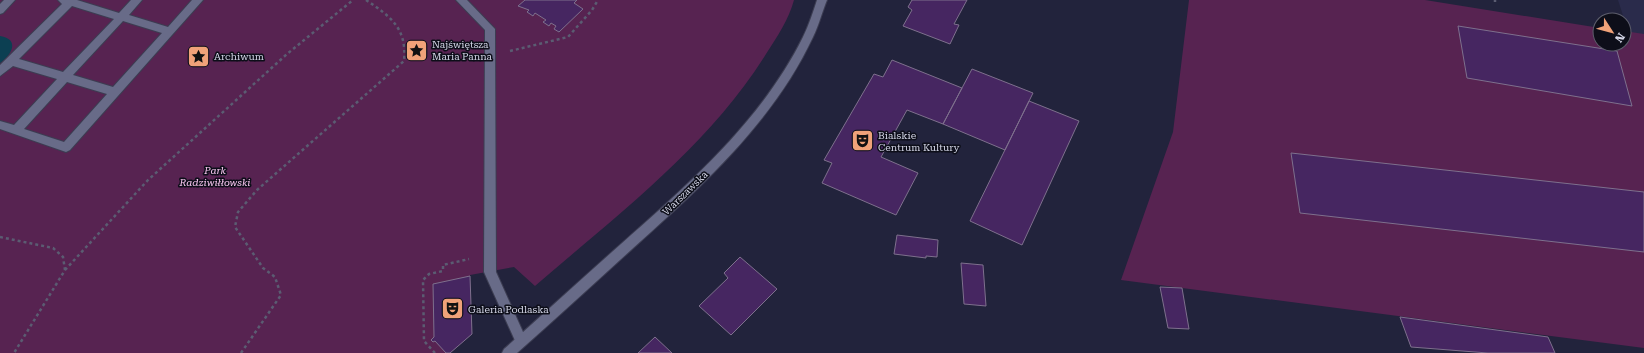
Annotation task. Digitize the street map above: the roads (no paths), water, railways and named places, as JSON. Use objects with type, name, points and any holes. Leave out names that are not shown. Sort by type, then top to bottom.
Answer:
[{"type":"street","points":[[0,10],[10,0]]},
{"type":"street","points":[[16,130],[138,0]]},
{"type":"street","points":[[0,125],[66,147],[198,0]]},
{"type":"street","points":[[461,0],[490,29],[490,272],[522,341]]},
{"type":"street","name":"Warszawska","points":[[508,353],[662,216],[706,173],[746,130],[776,91],[797,58],[817,18],[822,0]]},
{"type":"street","points":[[0,72],[68,1],[169,32]]},
{"type":"street","points":[[11,61],[115,92]]},
{"type":"place","name":"Najświętsza Maria Panna","points":[[417,50]]},
{"type":"place","name":"Archiwum","points":[[198,56]]},
{"type":"place","name":"Bialskie Centrum Kultury","points":[[863,141]]},
{"type":"place","name":"Galeria Podlaska","points":[[452,309]]},
{"type":"park label","name":"Park Radziwiłłowski","points":[[215,176]]}]
